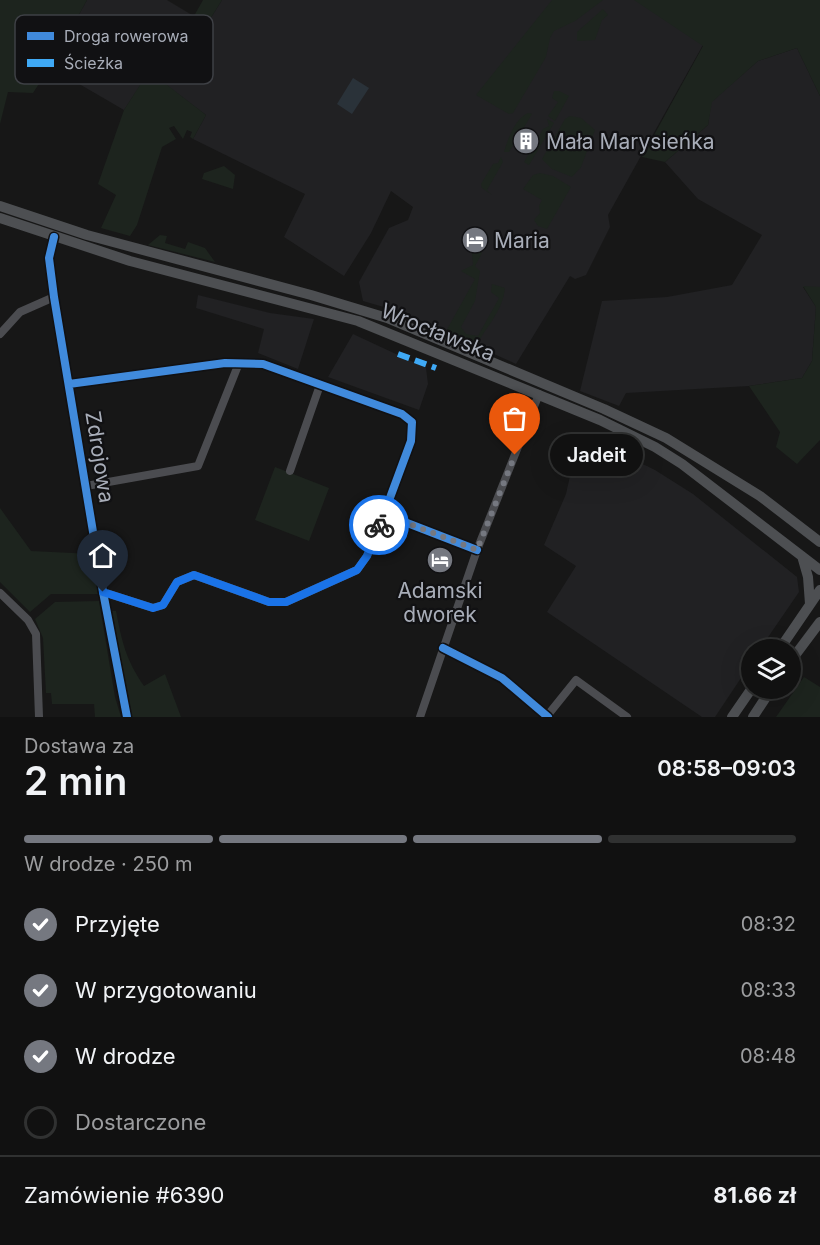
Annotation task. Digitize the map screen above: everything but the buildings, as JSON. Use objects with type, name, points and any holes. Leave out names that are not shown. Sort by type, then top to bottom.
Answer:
[{"type":"main road","name":"Wrocławska","points":[[0,206],[87,235],[311,295],[387,318],[666,438],[745,486],[820,543]]},
{"type":"main road","name":"Wrocławska","points":[[0,218],[54,237],[234,289],[350,318],[539,394],[655,447],[704,480],[820,570]]},
{"type":"main road","points":[[802,556],[808,577],[810,604]]},
{"type":"main road","points":[[786,639],[820,590]]},
{"type":"main road","points":[[801,647],[818,625]]},
{"type":"main road","points":[[732,717],[744,699]]},
{"type":"main road","points":[[753,717],[765,699]]},
{"type":"street","name":"Zdrojowa","points":[[54,237],[49,258],[54,297],[103,592],[127,717]]},
{"type":"street","points":[[0,334],[20,312],[54,297]]},
{"type":"street","points":[[69,384],[239,363],[262,364],[402,414],[412,422],[411,441],[384,514],[367,556],[357,570],[286,602],[269,602],[194,575],[177,582],[163,605],[153,608],[103,592]]},
{"type":"street","points":[[87,486],[198,466],[239,363]]},
{"type":"street","points":[[290,471],[320,385]]},
{"type":"street","points":[[420,717],[477,550],[539,394]]},
{"type":"street","points":[[384,514],[477,550]]},
{"type":"street","points":[[0,592],[28,620],[36,634],[39,717]]},
{"type":"street","points":[[442,648],[502,678],[547,717],[576,680],[627,717]]},
{"type":"shaded area","points":[[0,0],[87,0],[79,15],[15,15],[15,84],[39,84],[33,93],[8,92],[0,124]]},
{"type":"shaded area","points":[[87,0],[167,0],[192,15],[79,15]]},
{"type":"shaded area","points":[[203,0],[222,0],[213,15],[195,15]]},
{"type":"shaded area","points":[[222,0],[728,0],[608,215],[610,227],[586,275],[575,279],[570,276],[516,364],[404,313],[363,301],[359,282],[389,228],[408,220],[413,207],[391,191],[371,233],[344,276],[284,237],[305,194],[193,139],[206,115],[165,84],[213,84],[213,15]]},
{"type":"shaded area","points":[[552,0],[603,0],[575,21],[554,31],[546,57],[513,113],[509,114],[476,95]]},
{"type":"shaded area","points":[[634,0],[820,0],[820,96],[797,48],[758,61],[712,102],[708,125],[665,162],[642,157],[703,46]]},
{"type":"shaded area","points":[[603,9],[608,15],[602,20],[595,40],[577,41],[577,32]]},
{"type":"shaded area","points":[[797,48],[820,96],[820,287],[803,287],[816,307],[812,361],[802,378],[749,386],[626,393],[619,406],[580,391],[602,301],[667,297],[732,285],[762,235],[698,199],[665,162],[708,125],[711,102],[758,61]]},
{"type":"shaded area","points":[[353,78],[369,88],[352,114],[337,104]]},
{"type":"shaded area","points":[[79,84],[141,84],[124,110]]},
{"type":"shaded area","points":[[141,84],[166,84],[206,115],[193,139],[190,137],[192,132],[187,130],[183,139],[174,126],[169,128],[176,139],[162,147],[137,225],[130,236],[101,228],[116,195],[98,184],[124,110]]},
{"type":"shaded area","points":[[554,91],[569,96],[555,121],[548,116],[558,102],[552,98]]},
{"type":"shaded area","points":[[528,113],[532,114],[509,152],[504,152],[515,125]]},
{"type":"shaded area","points":[[570,116],[581,118],[595,130],[581,167],[572,177],[552,169],[542,159],[565,119]]},
{"type":"shaded area","points":[[547,119],[554,123],[529,165],[524,162],[543,129],[549,126]]},
{"type":"shaded area","points":[[501,157],[503,162],[487,190],[492,195],[482,188],[481,184],[493,164],[498,163]]},
{"type":"shaded area","points":[[224,166],[235,175],[233,189],[202,179],[204,173]]},
{"type":"shaded area","points":[[540,173],[553,176],[571,187],[547,229],[538,226],[534,220],[540,213],[539,206],[542,200],[523,189],[533,175]]},
{"type":"shaded area","points":[[160,235],[167,236],[165,243],[185,249],[188,242],[205,248],[215,262],[148,245]]},
{"type":"shaded area","points":[[477,245],[482,253],[475,266],[480,271],[475,301],[461,327],[466,334],[478,336],[499,298],[491,292],[492,284],[505,288],[498,311],[476,346],[445,333],[475,279],[461,271],[473,265],[472,253]]},
{"type":"shaded area","points":[[803,286],[820,287],[820,440],[797,464],[776,447],[780,432],[749,386],[802,378],[812,361],[816,307]]},
{"type":"shaded area","points":[[198,295],[270,313],[314,319],[298,369],[258,353],[264,329],[196,308]]},
{"type":"shaded area","points":[[353,334],[426,368],[428,384],[419,410],[328,377]]},
{"type":"shaded area","points":[[586,436],[655,470],[693,494],[797,577],[799,592],[767,639],[741,639],[741,678],[715,717],[702,717],[547,612],[576,566],[544,545],[566,494],[572,467]]},
{"type":"shaded area","points":[[275,467],[329,488],[309,541],[255,520]]},
{"type":"shaded area","points":[[0,508],[31,551],[93,554],[98,594],[51,594],[30,612],[0,582]]},
{"type":"shaded area","points":[[99,601],[115,697],[121,717],[95,717],[94,704],[52,704],[51,693],[46,693],[43,638],[35,619],[55,602]]},
{"type":"shaded area","points":[[112,611],[116,611],[125,650],[144,686],[165,674],[181,717],[132,717]]},
{"type":"shaded area","points":[[804,677],[820,687],[820,717],[776,717],[789,699],[801,699],[801,681]]},
{"type":"waterway","points":[[567,146],[571,145]]},
{"type":"marked path","points":[[398,354],[436,368]]},
{"type":"cycle path","points":[[54,237],[49,258],[54,297],[103,592],[127,717]]},
{"type":"cycle path","points":[[69,384],[225,363],[263,364],[402,414],[412,422],[411,441],[384,514],[477,550]]},
{"type":"cycle path","points":[[443,648],[502,678],[548,717]]},
{"type":"way so far","points":[[379,525],[384,514],[477,550],[515,455]]},
{"type":"place","name":"Mała Marysieńka","points":[[526,141]]},
{"type":"place","name":"Maria","points":[[475,240]]},
{"type":"place","name":"Jadeit","points":[[515,455]]},
{"type":"place","name":"Adamski dworek","points":[[440,560]]},
{"type":"route","points":[[103,592],[153,608],[163,605],[177,582],[194,575],[269,602],[286,602],[357,570],[367,556],[379,525]]}]
